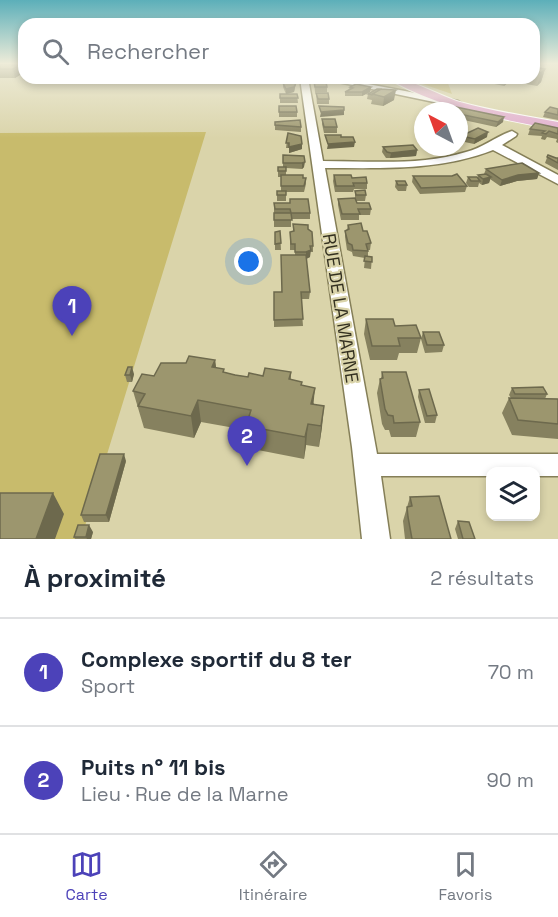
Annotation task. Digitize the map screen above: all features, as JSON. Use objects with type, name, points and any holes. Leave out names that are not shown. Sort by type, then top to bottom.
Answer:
[{"type":"main road","points":[[418,88],[453,102]]},
{"type":"main road","points":[[419,88],[509,116]]},
{"type":"main road","points":[[468,106],[494,111]]},
{"type":"main road","points":[[468,106],[558,126]]},
{"type":"street","name":"RUE DE LA MARNE","points":[[306,88],[376,539]]},
{"type":"street","points":[[371,88],[447,102]]},
{"type":"street","points":[[391,92],[404,88]]},
{"type":"street","points":[[317,164],[432,162],[464,156],[493,146],[512,134]]},
{"type":"street","points":[[493,146],[509,152],[558,180]]},
{"type":"street","points":[[366,465],[558,465]]},
{"type":"shaded area","points":[[435,88],[450,88],[452,94]]},
{"type":"shaded area","points":[[206,132],[81,539],[0,539],[0,133]]},
{"type":"building","points":[[353,88],[369,88],[362,92],[345,92]]},
{"type":"building","points":[[380,89],[372,95],[368,94]]},
{"type":"building","points":[[381,89],[396,90],[384,97],[372,94]]},
{"type":"building","points":[[316,93],[328,93],[329,99],[318,99]]},
{"type":"building","points":[[280,94],[297,94],[298,98],[280,98]]},
{"type":"building","points":[[279,106],[296,106],[297,112],[279,112]]},
{"type":"building","points":[[319,106],[344,107],[344,110],[321,112]]},
{"type":"building","points":[[550,107],[558,109],[558,115],[545,112]]},
{"type":"building","points":[[468,110],[504,117],[498,122],[468,116]]},
{"type":"building","points":[[322,119],[335,119],[337,127],[324,127]]},
{"type":"building","points":[[300,120],[301,127],[275,125],[275,122]]},
{"type":"building","points":[[535,123],[558,128],[558,134],[549,131],[546,134],[542,133],[545,131],[530,129]]},
{"type":"building","points":[[478,128],[488,132],[475,139],[468,138],[468,133]]},
{"type":"building","points":[[288,133],[301,136],[302,144],[289,147],[289,143],[286,143]]},
{"type":"building","points":[[325,135],[353,137],[355,142],[328,144]]},
{"type":"building","points":[[413,145],[414,150],[391,153],[383,147]]},
{"type":"building","points":[[283,155],[304,156],[305,162],[283,163]]},
{"type":"building","points":[[548,155],[558,158],[558,163],[547,157]]},
{"type":"building","points":[[522,163],[539,173],[518,175],[502,180],[486,169]]},
{"type":"building","points":[[278,167],[286,167],[286,171],[278,171]]},
{"type":"building","points":[[457,174],[467,186],[421,188],[413,176],[452,176]]},
{"type":"building","points":[[486,174],[491,177],[483,179],[478,175]]},
{"type":"building","points":[[281,175],[303,175],[303,178],[306,178],[304,186],[281,186]]},
{"type":"building","points":[[334,175],[351,175],[352,178],[366,177],[367,183],[336,186]]},
{"type":"building","points":[[468,177],[477,177],[480,181],[471,181]]},
{"type":"building","points":[[396,181],[405,181],[407,185],[398,185]]},
{"type":"building","points":[[365,190],[366,195],[356,195],[355,191]]},
{"type":"building","points":[[277,191],[286,191],[286,195],[277,195]]},
{"type":"building","points":[[355,198],[357,203],[369,203],[371,209],[358,209],[360,214],[342,214],[338,199]]},
{"type":"building","points":[[290,199],[308,199],[310,213],[291,213],[290,209],[275,209],[274,203],[290,203]]},
{"type":"building","points":[[274,213],[291,213],[292,220],[274,220]]},
{"type":"building","points":[[361,223],[371,243],[366,244],[368,251],[353,250],[352,245],[348,243],[345,231],[349,229],[348,225]]},
{"type":"building","points":[[293,224],[308,225],[308,229],[312,232],[311,250],[295,252],[295,244],[291,244],[290,232],[294,231]]},
{"type":"building","points":[[280,231],[281,243],[275,244],[275,232]]},
{"type":"building","points":[[281,255],[306,255],[310,292],[301,292],[303,319],[274,320],[274,292],[282,292]]},
{"type":"building","points":[[365,256],[372,257],[372,262],[364,261]]},
{"type":"building","points":[[366,319],[393,319],[395,326],[416,325],[421,338],[398,338],[400,346],[372,346]]},
{"type":"building","points":[[423,332],[439,332],[444,345],[427,345]]},
{"type":"building","points":[[189,356],[215,360],[212,367],[224,369],[223,372],[235,375],[248,377],[249,373],[263,376],[265,368],[291,372],[289,379],[315,388],[311,404],[324,406],[321,426],[308,424],[305,437],[246,426],[251,410],[198,400],[191,416],[138,406],[145,394],[133,391],[142,374],[154,376],[161,363],[186,363]]},
{"type":"building","points":[[128,367],[132,367],[130,375],[125,375]]},
{"type":"building","points":[[382,372],[406,372],[420,422],[394,423],[393,416],[388,415],[385,409],[380,379],[383,378]]},
{"type":"building","points":[[543,387],[547,394],[515,394],[512,388]]},
{"type":"building","points":[[429,389],[437,415],[427,416],[419,390]]},
{"type":"building","points":[[509,398],[558,399],[558,424],[518,420]]},
{"type":"building","points":[[100,454],[124,454],[106,515],[81,515]]},
{"type":"building","points":[[0,493],[53,493],[36,539],[0,539]]},
{"type":"building","points":[[439,496],[451,539],[412,539],[407,507],[412,506],[410,497]]},
{"type":"building","points":[[458,521],[469,522],[475,539],[463,539]]},
{"type":"building","points":[[78,525],[89,525],[86,537],[74,537]]},
{"type":"place","name":"Complexe sportif du 8 ter","points":[[72,336]]},
{"type":"place","name":"Puits n° 11 bis","points":[[247,466]]}]
